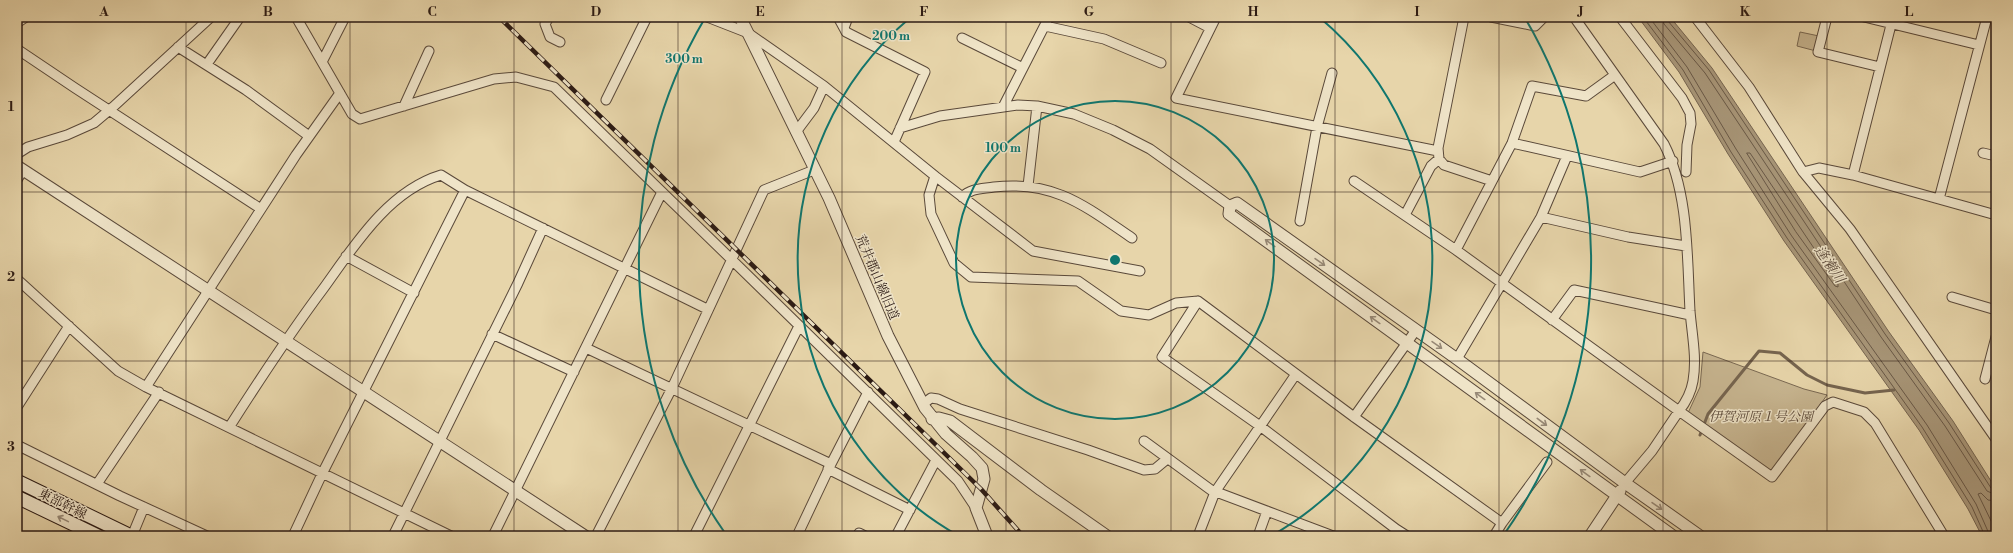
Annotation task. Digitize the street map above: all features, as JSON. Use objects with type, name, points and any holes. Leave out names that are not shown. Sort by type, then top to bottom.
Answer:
[{"type":"main road","name":"東部幹線","points":[[17,481],[131,536]]},
{"type":"main road","name":"東部幹線","points":[[17,497],[98,536]]},
{"type":"street","points":[[17,23],[26,17]]},
{"type":"street","points":[[17,154],[28,147],[67,135],[94,123],[211,17]]},
{"type":"street","points":[[207,64],[240,17]]},
{"type":"street","points":[[296,17],[352,114],[360,119],[494,79],[516,77],[537,81],[554,87],[868,392],[958,482],[976,508],[987,536]]},
{"type":"street","points":[[322,62],[345,17]]},
{"type":"street","points":[[549,17],[545,24],[550,37],[560,42]]},
{"type":"street","points":[[606,100],[647,17]]},
{"type":"street","points":[[707,17],[748,33],[824,86],[935,176],[1033,251],[1140,271]]},
{"type":"street","name":"荒井郡山線旧道","points":[[740,17],[828,198],[888,336],[923,404],[932,419],[982,468],[984,479],[976,508]]},
{"type":"street","points":[[838,17],[846,32],[925,72],[894,142]]},
{"type":"street","points":[[844,28],[848,17]]},
{"type":"street","points":[[1003,107],[1049,17]]},
{"type":"street","points":[[1188,17],[1210,28]]},
{"type":"street","points":[[1216,17],[1176,98],[1317,127],[1439,155]]},
{"type":"street","points":[[1405,215],[1431,166],[1439,155],[1464,17]]},
{"type":"street","points":[[1491,17],[1535,26],[1544,17]]},
{"type":"street","points":[[1574,17],[1649,122],[1673,161],[1680,184],[1694,351],[1693,380],[1688,397],[1652,451],[1625,483],[1590,536]]},
{"type":"street","points":[[1620,17],[1678,92],[1690,113],[1691,124],[1687,145],[1686,172]]},
{"type":"street","points":[[1695,17],[1749,87],[1803,172],[1850,229],[1996,439]]},
{"type":"street","points":[[1827,17],[1818,52],[1880,67]]},
{"type":"street","points":[[1864,17],[1892,20],[1979,45]]},
{"type":"street","points":[[1939,198],[1987,17]]},
{"type":"street","points":[[1853,175],[1892,20]]},
{"type":"street","points":[[1045,26],[1085,33],[1104,39],[1161,63]]},
{"type":"street","points":[[962,38],[1023,68]]},
{"type":"street","points":[[178,47],[207,64],[309,136]]},
{"type":"street","points":[[17,49],[109,111],[261,209]]},
{"type":"street","points":[[404,106],[428,51]]},
{"type":"street","points":[[1300,221],[1317,127],[1332,73]]},
{"type":"street","points":[[1456,250],[1512,143],[1532,86],[1586,96],[1615,75]]},
{"type":"street","points":[[796,132],[814,108],[824,86]]},
{"type":"street","points":[[146,387],[309,136],[340,93]]},
{"type":"street","points":[[900,128],[940,116],[1003,107],[1037,106],[1074,114],[1113,130],[1150,149],[1230,206]]},
{"type":"street","points":[[1028,186],[1037,106]]},
{"type":"street","points":[[1512,143],[1640,172],[1673,161]]},
{"type":"street","points":[[1983,153],[1996,156]]},
{"type":"street","points":[[1439,155],[1444,165],[1492,181]]},
{"type":"street","points":[[1457,359],[1540,217],[1566,156]]},
{"type":"street","points":[[17,180],[20,168],[585,536]]},
{"type":"street","points":[[1803,172],[1819,168],[1853,175],[1996,215]]},
{"type":"street","points":[[596,536],[672,388],[707,309],[764,190],[814,170]]},
{"type":"street","points":[[230,426],[284,341],[346,256],[376,218],[414,187],[441,176],[465,190],[707,309]]},
{"type":"street","points":[[935,176],[929,195],[931,214],[954,263],[971,277],[1078,281],[1121,311],[1149,315],[1176,303],[1198,301],[1354,417],[1502,523]]},
{"type":"street","points":[[1354,181],[1456,250],[1679,412],[1772,477],[1825,406],[1833,402],[1864,412],[1875,423],[1944,536]]},
{"type":"street","points":[[962,197],[974,190],[1004,186],[1028,186],[1048,190],[1076,200],[1132,238]]},
{"type":"street","points":[[293,536],[322,474],[465,190]]},
{"type":"street","points":[[494,536],[662,192]]},
{"type":"street","points":[[1230,206],[1237,203],[1457,359],[1625,483],[1700,536]]},
{"type":"street","points":[[1230,206],[1229,214],[1673,536]]},
{"type":"street","points":[[1540,217],[1621,235],[1686,246]]},
{"type":"street","points":[[393,536],[543,228]]},
{"type":"street","points":[[346,256],[414,292]]},
{"type":"street","points":[[19,285],[69,326],[118,371],[146,387],[230,426],[322,474],[451,536]]},
{"type":"street","points":[[1552,320],[1574,290],[1690,315]]},
{"type":"street","points":[[1952,297],[1996,310]]},
{"type":"street","points":[[1198,301],[1162,357],[1260,426],[1395,532],[1406,536]]},
{"type":"street","points":[[17,407],[69,326]]},
{"type":"street","points":[[694,536],[799,326]]},
{"type":"street","points":[[1354,417],[1416,330]]},
{"type":"street","points":[[492,334],[574,372]]},
{"type":"street","points":[[1985,379],[1996,337]]},
{"type":"street","points":[[586,348],[749,425],[830,466],[910,510]]},
{"type":"street","points":[[1198,536],[1215,492],[1296,374]]},
{"type":"street","points":[[97,484],[158,392]]},
{"type":"street","points":[[797,536],[830,466],[868,392]]},
{"type":"street","points":[[923,404],[931,398],[938,399],[960,409],[1088,450],[1144,470],[1155,469],[1167,459]]},
{"type":"street","points":[[932,419],[939,418],[950,421],[1041,490],[1107,536]]},
{"type":"street","points":[[1144,442],[1215,492],[1267,511],[1314,533],[1333,536]]},
{"type":"street","points":[[17,445],[207,536]]},
{"type":"street","points":[[896,536],[936,460]]},
{"type":"street","points":[[1494,536],[1547,462]]},
{"type":"street","points":[[131,536],[144,507]]},
{"type":"street","points":[[1258,536],[1267,511]]},
{"type":"green space","points":[[1800,32],[1819,36],[1816,51],[1797,46]]},
{"type":"green space","name":"伊賀河原１号公園","points":[[1703,352],[1804,389],[1827,395],[1772,473],[1688,413],[1700,387]]},
{"type":"water","name":"逢瀬川","points":[[1638,17],[1670,17],[1712,68],[1889,332],[1953,421],[1996,489],[1996,536],[1982,536],[1968,509],[1919,430],[1784,241],[1728,154],[1679,72]]},
{"type":"waterway","points":[[1700,435],[1708,414],[1759,351],[1780,353],[1807,375],[1827,385],[1865,393],[1894,390]]},
{"type":"railway","points":[[499,17],[981,489],[1023,536]]}]
